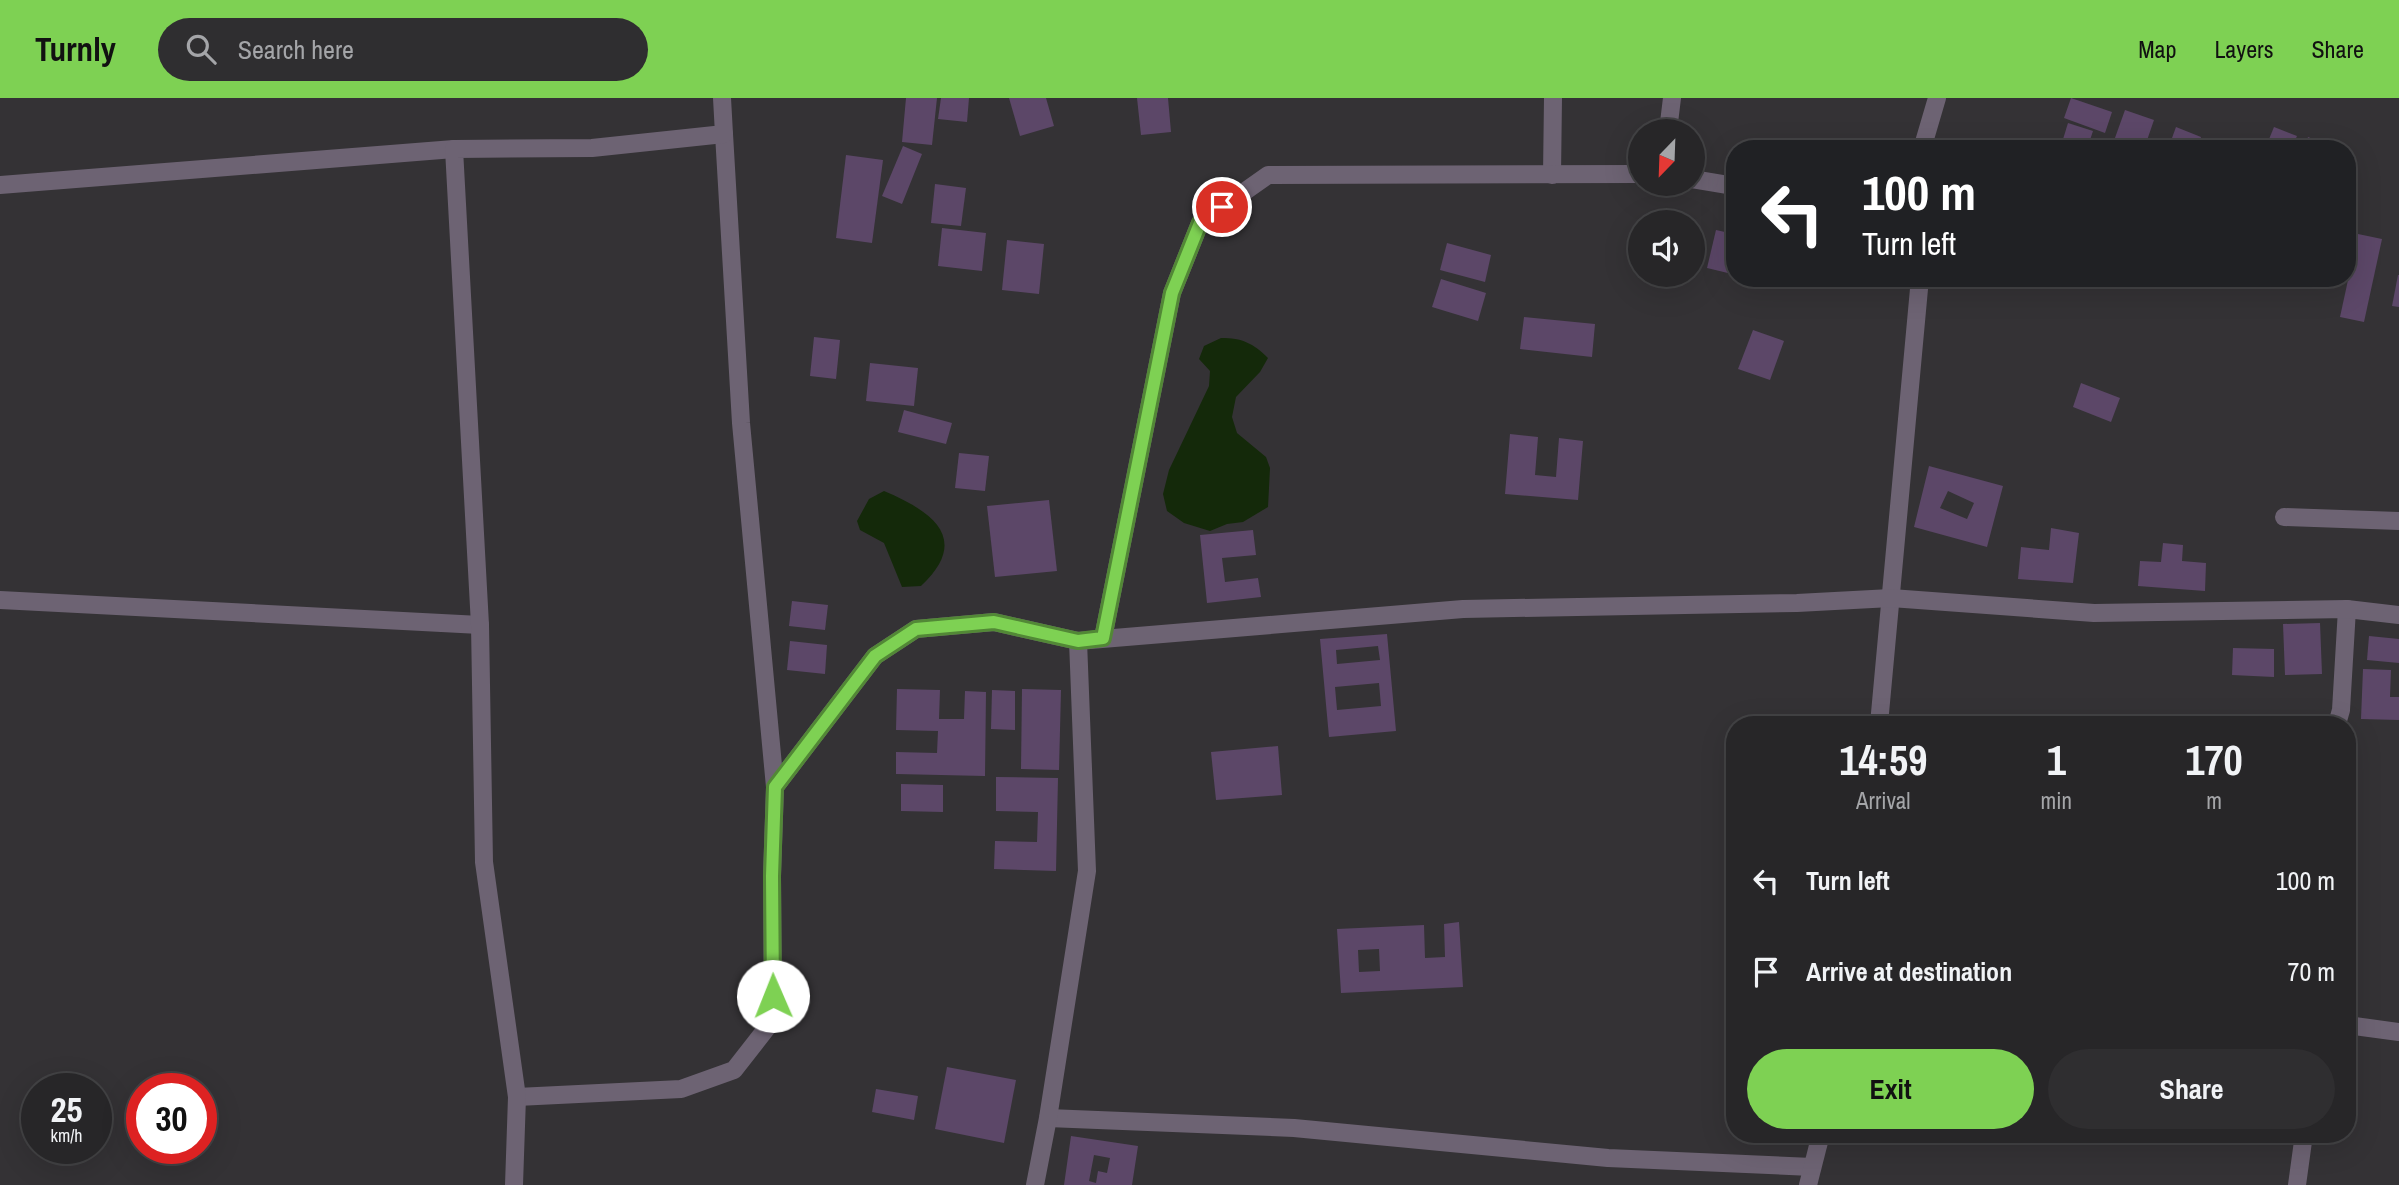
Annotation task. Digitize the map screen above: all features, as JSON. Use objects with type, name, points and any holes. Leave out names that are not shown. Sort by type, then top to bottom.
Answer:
[{"type":"street","points":[[517,1097],[681,1089],[734,1070],[773,1020],[772,876],[775,787],[741,423],[722,98]]},
{"type":"street","points":[[1552,175],[1553,98]]},
{"type":"street","points":[[1669,119],[1672,98]]},
{"type":"street","points":[[1925,140],[1937,98]]},
{"type":"street","points":[[0,185],[454,149],[592,148],[724,134]]},
{"type":"street","points":[[454,149],[480,625],[484,862],[517,1097],[514,1185]]},
{"type":"street","points":[[1103,638],[1172,293],[1200,223],[1268,175],[1628,174]]},
{"type":"street","points":[[1705,181],[1726,185]]},
{"type":"street","points":[[1880,716],[1919,287]]},
{"type":"street","points":[[2284,517],[2399,521]]},
{"type":"street","points":[[775,787],[875,656],[916,629],[994,622],[1078,641],[1463,609],[1797,603],[1891,598],[2094,613],[2347,609],[2399,615]]},
{"type":"street","points":[[0,600],[480,625]]},
{"type":"street","points":[[2339,716],[2347,609]]},
{"type":"street","points":[[1035,1185],[1087,871],[1078,641]]},
{"type":"street","points":[[2356,1026],[2399,1032]]},
{"type":"street","points":[[1048,1118],[1294,1128],[1810,1176],[1819,1143]]},
{"type":"street","points":[[2297,1185],[2303,1143]]},
{"type":"shaded area","points":[[1221,338],[1247,342],[1268,358],[1260,372],[1236,397],[1232,417],[1237,433],[1266,457],[1270,468],[1268,507],[1243,522],[1227,524],[1210,531],[1184,523],[1167,511],[1163,494],[1169,470],[1209,386],[1210,371],[1199,359],[1204,346]]},
{"type":"shaded area","points":[[884,491],[930,517],[944,540],[943,554],[936,569],[921,586],[902,587],[884,543],[860,530],[857,521],[869,499]]},
{"type":"building","points":[[906,98],[937,98],[932,145],[902,142]]},
{"type":"building","points":[[941,98],[969,98],[967,122],[938,119]]},
{"type":"building","points":[[1009,98],[1046,98],[1054,126],[1020,136]]},
{"type":"building","points":[[1137,98],[1168,98],[1171,132],[1141,135]]},
{"type":"building","points":[[2071,98],[2112,112],[2105,133],[2064,118]]},
{"type":"building","points":[[2125,110],[2154,120],[2147,140],[2114,140]]},
{"type":"building","points":[[2068,123],[2093,131],[2090,140],[2063,140]]},
{"type":"building","points":[[2176,127],[2201,137],[2200,140],[2171,140]]},
{"type":"building","points":[[2274,127],[2297,136],[2295,140],[2269,140]]},
{"type":"building","points":[[903,146],[922,154],[902,204],[882,196]]},
{"type":"building","points":[[846,155],[883,160],[872,243],[836,238]]},
{"type":"building","points":[[935,184],[966,188],[961,226],[931,223]]},
{"type":"building","points":[[942,228],[986,233],[982,271],[938,266]]},
{"type":"building","points":[[1716,230],[1726,232],[1726,273],[1707,268]]},
{"type":"building","points":[[2358,234],[2382,239],[2364,322],[2340,317],[2347,287],[2356,287]]},
{"type":"building","points":[[1007,240],[1044,244],[1039,294],[1002,290]]},
{"type":"building","points":[[1447,243],[1491,255],[1485,282],[1440,270]]},
{"type":"building","points":[[2399,275],[2399,307],[2392,306]]},
{"type":"building","points":[[1441,279],[1486,293],[1478,321],[1432,307]]},
{"type":"building","points":[[1524,317],[1595,324],[1592,357],[1520,349]]},
{"type":"building","points":[[1753,330],[1784,341],[1770,380],[1738,369]]},
{"type":"building","points":[[814,337],[840,340],[836,379],[810,376]]},
{"type":"building","points":[[870,363],[918,368],[914,406],[866,401]]},
{"type":"building","points":[[2081,383],[2120,398],[2111,422],[2073,407]]},
{"type":"building","points":[[904,410],[952,423],[946,444],[898,432]]},
{"type":"building","points":[[1510,434],[1538,437],[1535,475],[1556,477],[1559,438],[1583,441],[1578,500],[1505,494]]},
{"type":"building","points":[[959,453],[989,456],[985,491],[955,488]]},
{"type":"building","points":[[1929,466],[2003,486],[1987,547],[1914,527]],"holes":[[[1948,491],[1974,503],[1967,519],[1940,508]]]},
{"type":"building","points":[[1049,500],[1057,571],[995,577],[987,506]]},
{"type":"building","points":[[2051,528],[2079,533],[2073,583],[2018,579],[2021,547],[2049,550]]},
{"type":"building","points":[[1253,530],[1256,555],[1222,558],[1225,582],[1258,578],[1261,597],[1207,603],[1200,535]]},
{"type":"building","points":[[2163,543],[2183,545],[2182,561],[2206,563],[2205,591],[2138,586],[2140,561],[2161,562]]},
{"type":"building","points":[[792,601],[828,605],[825,630],[789,626]]},
{"type":"building","points":[[2320,623],[2322,674],[2285,675],[2283,624]]},
{"type":"building","points":[[1387,634],[1396,731],[1329,737],[1320,639]],"holes":[[[1378,646],[1380,660],[1337,664],[1336,650]],[[1379,683],[1381,706],[1337,710],[1335,687]]]},
{"type":"building","points":[[2369,636],[2399,639],[2399,663],[2367,660]]},
{"type":"building","points":[[790,641],[827,645],[825,674],[787,670]]},
{"type":"building","points":[[2233,648],[2274,649],[2274,677],[2232,675]]},
{"type":"building","points":[[2363,669],[2391,670],[2390,697],[2399,697],[2399,720],[2361,719]]},
{"type":"building","points":[[897,689],[940,690],[939,719],[964,719],[965,691],[986,692],[985,776],[896,774],[896,752],[937,753],[938,731],[896,730]]},
{"type":"building","points":[[1022,689],[1061,690],[1059,770],[1021,769]]},
{"type":"building","points":[[992,690],[1015,691],[1015,730],[991,729]]},
{"type":"building","points":[[1278,746],[1282,795],[1216,800],[1211,752]]},
{"type":"building","points":[[996,777],[1058,778],[1056,871],[994,869],[995,841],[1037,842],[1038,812],[996,811]]},
{"type":"building","points":[[901,784],[943,785],[943,812],[901,811]]},
{"type":"building","points":[[1459,922],[1463,987],[1341,993],[1337,929],[1424,925],[1425,958],[1445,957],[1444,924]],"holes":[[[1379,949],[1380,971],[1359,972],[1358,950]]]},
{"type":"building","points":[[947,1067],[1016,1080],[1004,1143],[935,1129]]},
{"type":"building","points":[[876,1089],[918,1096],[914,1120],[872,1112]]},
{"type":"building","points":[[1071,1136],[1138,1146],[1132,1185],[1064,1185]],"holes":[[[1094,1155],[1110,1158],[1107,1173],[1098,1171],[1096,1183],[1089,1181]]]},
{"type":"route","points":[[773,996],[772,876],[775,787],[875,656],[916,629],[994,622],[1078,641],[1103,638],[1172,293],[1200,223],[1222,207]]}]
